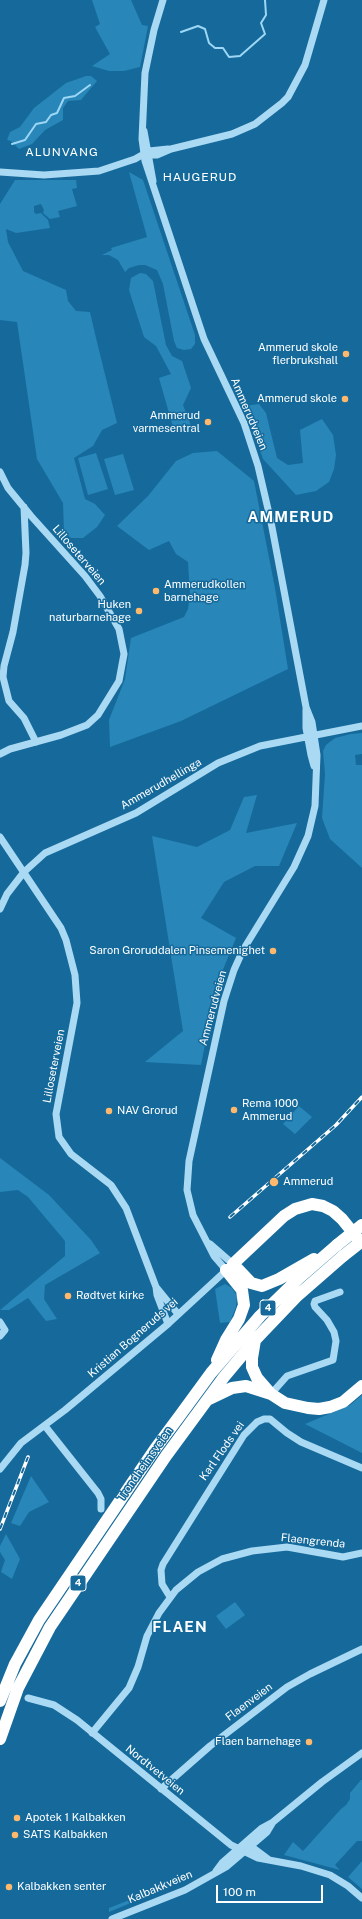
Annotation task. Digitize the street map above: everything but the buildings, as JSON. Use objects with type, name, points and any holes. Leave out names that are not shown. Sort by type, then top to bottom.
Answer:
[{"type":"highway","points":[[230,1267],[284,1216],[295,1209],[312,1204],[323,1206],[333,1211],[356,1235],[362,1245]]},
{"type":"highway","name":"Trondheimsveien","points":[[0,1701],[15,1664],[39,1620],[155,1449],[211,1374],[260,1316],[299,1278],[362,1225]]},
{"type":"highway","name":"Trondheimsveien","points":[[0,1739],[26,1669],[57,1614],[157,1467],[206,1401],[255,1340],[296,1297],[362,1241]]},
{"type":"highway","points":[[230,1267],[251,1283],[262,1286],[279,1279],[334,1247]]},
{"type":"highway","points":[[211,1374],[244,1305],[242,1290],[230,1267]]},
{"type":"highway","points":[[255,1340],[252,1367],[257,1378],[271,1394]]},
{"type":"highway","points":[[206,1401],[237,1387],[251,1387],[271,1394],[285,1403],[319,1409],[343,1402],[362,1386]]},
{"type":"street","name":"Ammerudveien","points":[[164,0],[148,54],[144,94],[143,129],[147,154],[153,184],[204,339],[244,423],[255,456],[270,514],[306,707],[305,719],[311,735],[315,768],[315,806],[311,826],[304,847],[286,881],[243,950],[234,970],[224,1001],[191,1150],[187,1182],[188,1198],[193,1215],[214,1256],[230,1267]]},
{"type":"street","points":[[0,172],[44,175],[76,174],[99,171],[147,154],[161,154],[171,149],[232,134],[255,124],[288,97],[305,65],[324,0]]},
{"type":"street","name":"Lilloseterveien","points":[[0,472],[8,488],[85,576],[100,596],[119,629],[124,654],[119,681],[98,715],[87,725],[61,735],[10,749],[0,754]]},
{"type":"street","points":[[24,507],[26,552],[25,565],[3,677],[10,701],[24,718],[36,742]]},
{"type":"street","name":"Ammerudhellinga","points":[[0,909],[7,894],[24,872],[45,853],[136,813],[177,787],[236,754],[260,746],[362,726]]},
{"type":"street","name":"Lilloseterveien","points":[[0,837],[63,934],[71,959],[77,990],[76,1009],[56,1114],[57,1129],[60,1138],[71,1154],[111,1185],[122,1202],[156,1287],[157,1295],[168,1324]]},
{"type":"street","name":"Kristian Bogneruds vei","points":[[0,1469],[21,1443],[45,1426],[168,1324],[230,1267]]},
{"type":"street","name":"Lilloseterveien","points":[[156,1287],[178,1314]]},
{"type":"street","points":[[271,1394],[287,1376],[333,1360],[336,1340],[334,1332],[314,1304],[315,1301],[340,1292]]},
{"type":"street","points":[[0,1322],[5,1330],[0,1336]]},
{"type":"street","name":"Karl Flods vei","points":[[170,1597],[162,1584],[161,1570],[163,1564],[246,1431],[257,1422],[264,1419],[270,1419],[301,1442],[362,1468]]},
{"type":"street","points":[[45,1426],[98,1493],[101,1499],[101,1509]]},
{"type":"street","name":"Flaengrenda","points":[[92,1733],[129,1688],[150,1630],[170,1597],[182,1584],[198,1572],[237,1554],[287,1548],[302,1549],[334,1556],[349,1556],[362,1553]]},
{"type":"street","name":"Flaenveien","points":[[161,1789],[216,1742],[287,1687],[310,1674],[362,1649]]},
{"type":"street","name":"Nordtvetveien","points":[[28,1698],[54,1705],[92,1733],[224,1840],[258,1858],[302,1866],[330,1875],[348,1886],[362,1898]]},
{"type":"street","name":"Kalbakkveien","points":[[112,1919],[180,1892],[216,1872],[222,1863],[267,1832],[273,1822],[322,1782],[362,1754]]},
{"type":"street","name":"Nordtvetveien","points":[[249,1844],[268,1860]]},
{"type":"shaded area","points":[[92,0],[131,0],[142,25],[148,26],[140,67],[124,71],[109,71],[92,66],[110,54],[95,27],[100,24]]},
{"type":"shaded area","points":[[86,76],[91,76],[97,81],[81,100],[68,101],[63,108],[63,120],[45,130],[32,144],[19,149],[11,141],[7,140],[10,132],[20,127],[34,108],[66,83]]},
{"type":"shaded area","points":[[129,172],[143,180],[195,335],[195,344],[191,349],[184,350],[177,348],[174,341],[163,284],[157,270],[145,265],[139,265],[129,268],[125,272],[118,260],[109,255],[102,255],[112,250],[111,248],[147,237]]},
{"type":"shaded area","points":[[15,180],[76,180],[77,188],[72,189],[77,206],[58,211],[60,217],[50,219],[43,213],[44,210],[41,204],[34,206],[34,212],[36,214],[41,213],[48,220],[50,228],[16,233],[6,229],[8,242],[23,271],[66,290],[68,301],[76,311],[90,312],[117,423],[102,430],[93,446],[74,458],[85,499],[95,504],[105,515],[97,527],[83,538],[71,538],[64,532],[63,503],[37,459],[17,322],[0,320],[0,204]]},
{"type":"shaded area","points":[[140,273],[146,274],[153,281],[166,345],[172,356],[182,361],[191,388],[183,405],[194,433],[173,427],[159,378],[171,374],[156,346],[144,337],[129,290],[131,278]]},
{"type":"shaded area","points":[[259,404],[266,413],[277,458],[288,465],[303,463],[300,430],[322,419],[333,435],[336,455],[334,469],[329,482],[316,491],[296,495],[263,459],[244,406]]},
{"type":"shaded area","points":[[217,451],[254,481],[275,588],[288,669],[181,721],[110,747],[109,720],[125,679],[131,638],[184,617],[188,609],[190,595],[188,562],[176,554],[169,541],[149,550],[117,526],[148,496],[176,461],[193,453]]},
{"type":"shaded area","points":[[96,453],[108,489],[88,495],[78,458]]},
{"type":"shaded area","points":[[123,454],[134,490],[115,495],[104,459]]},
{"type":"shaded area","points":[[362,733],[362,754],[355,755],[356,765],[362,765],[362,868],[330,839],[322,818],[325,774],[323,751],[326,745],[335,738]]},
{"type":"shaded area","points":[[257,795],[246,833],[297,823],[279,866],[255,866],[224,882],[201,918],[236,938],[217,984],[201,1065],[145,1062],[183,1031],[152,836],[197,847],[230,830],[244,797]]},
{"type":"shaded area","points":[[299,1106],[312,1117],[295,1134],[283,1124]]},
{"type":"shaded area","points":[[0,1158],[49,1195],[91,1240],[100,1253],[45,1285],[44,1299],[57,1319],[46,1321],[28,1298],[9,1310],[0,1310],[65,1256],[65,1241],[28,1197],[18,1190],[0,1192]]},
{"type":"shaded area","points":[[225,1284],[232,1288],[237,1296],[236,1307],[230,1322],[220,1323],[215,1289]]},
{"type":"shaded area","points":[[362,1395],[362,1453],[305,1424],[350,1405]]},
{"type":"shaded area","points":[[31,1476],[49,1502],[29,1512],[20,1526],[11,1523]]},
{"type":"shaded area","points":[[6,1534],[20,1559],[12,1579],[1,1572],[5,1560],[0,1552],[0,1546]]},
{"type":"shaded area","points":[[235,1602],[245,1615],[226,1629],[216,1616]]},
{"type":"shaded area","points":[[361,1780],[362,1841],[357,1841],[335,1865],[340,1870],[284,1855],[293,1842],[303,1851],[346,1805],[350,1799],[350,1793]]},
{"type":"shaded area","points":[[362,1861],[362,1889],[348,1877]]},
{"type":"shaded area","points":[[147,1893],[150,1895],[109,1912],[109,1908]]},
{"type":"waterway","points":[[181,32],[198,26],[205,29],[209,43],[215,48],[223,48],[229,57],[240,56],[265,34],[261,23],[266,15],[265,0]]},
{"type":"waterway","points":[[12,144],[25,140],[36,124],[46,122],[51,115],[57,113],[64,98],[75,96],[90,85]]},
{"type":"railway","points":[[230,1217],[336,1125],[362,1097]]},
{"type":"railway","points":[[0,1529],[28,1457]]},
{"type":"place","name":"Ammerud skole flerbrukshall","points":[[346,354]]},
{"type":"place","name":"Ammerud skole","points":[[345,399]]},
{"type":"place","name":"Ammerud varmesentral","points":[[208,422]]},
{"type":"place","name":"Ammerudkollen barnehage","points":[[156,591]]},
{"type":"place","name":"Huken naturbarnehage","points":[[139,611]]},
{"type":"place","name":"Saron Groruddalen Pinsemenighet","points":[[273,951]]},
{"type":"place","name":"Rema 1000 Ammerud","points":[[234,1110]]},
{"type":"place","name":"NAV Grorud","points":[[109,1111]]},
{"type":"place","name":"Ammerud","points":[[274,1182]]},
{"type":"place","name":"Rødtvet kirke","points":[[68,1296]]},
{"type":"place","name":"Flaen barnehage","points":[[309,1742]]},
{"type":"place","name":"Apotek 1 Kalbakken","points":[[17,1818]]},
{"type":"place","name":"SATS Kalbakken","points":[[15,1835]]},
{"type":"place","name":"Kalbakken senter","points":[[9,1887]]},
{"type":"district","name":"ALUNVANG","points":[[62,152]]},
{"type":"district","name":"HAUGERUD","points":[[200,177]]},
{"type":"district","name":"AMMERUD","points":[[291,517]]},
{"type":"district","name":"FLAEN","points":[[180,1627]]}]
